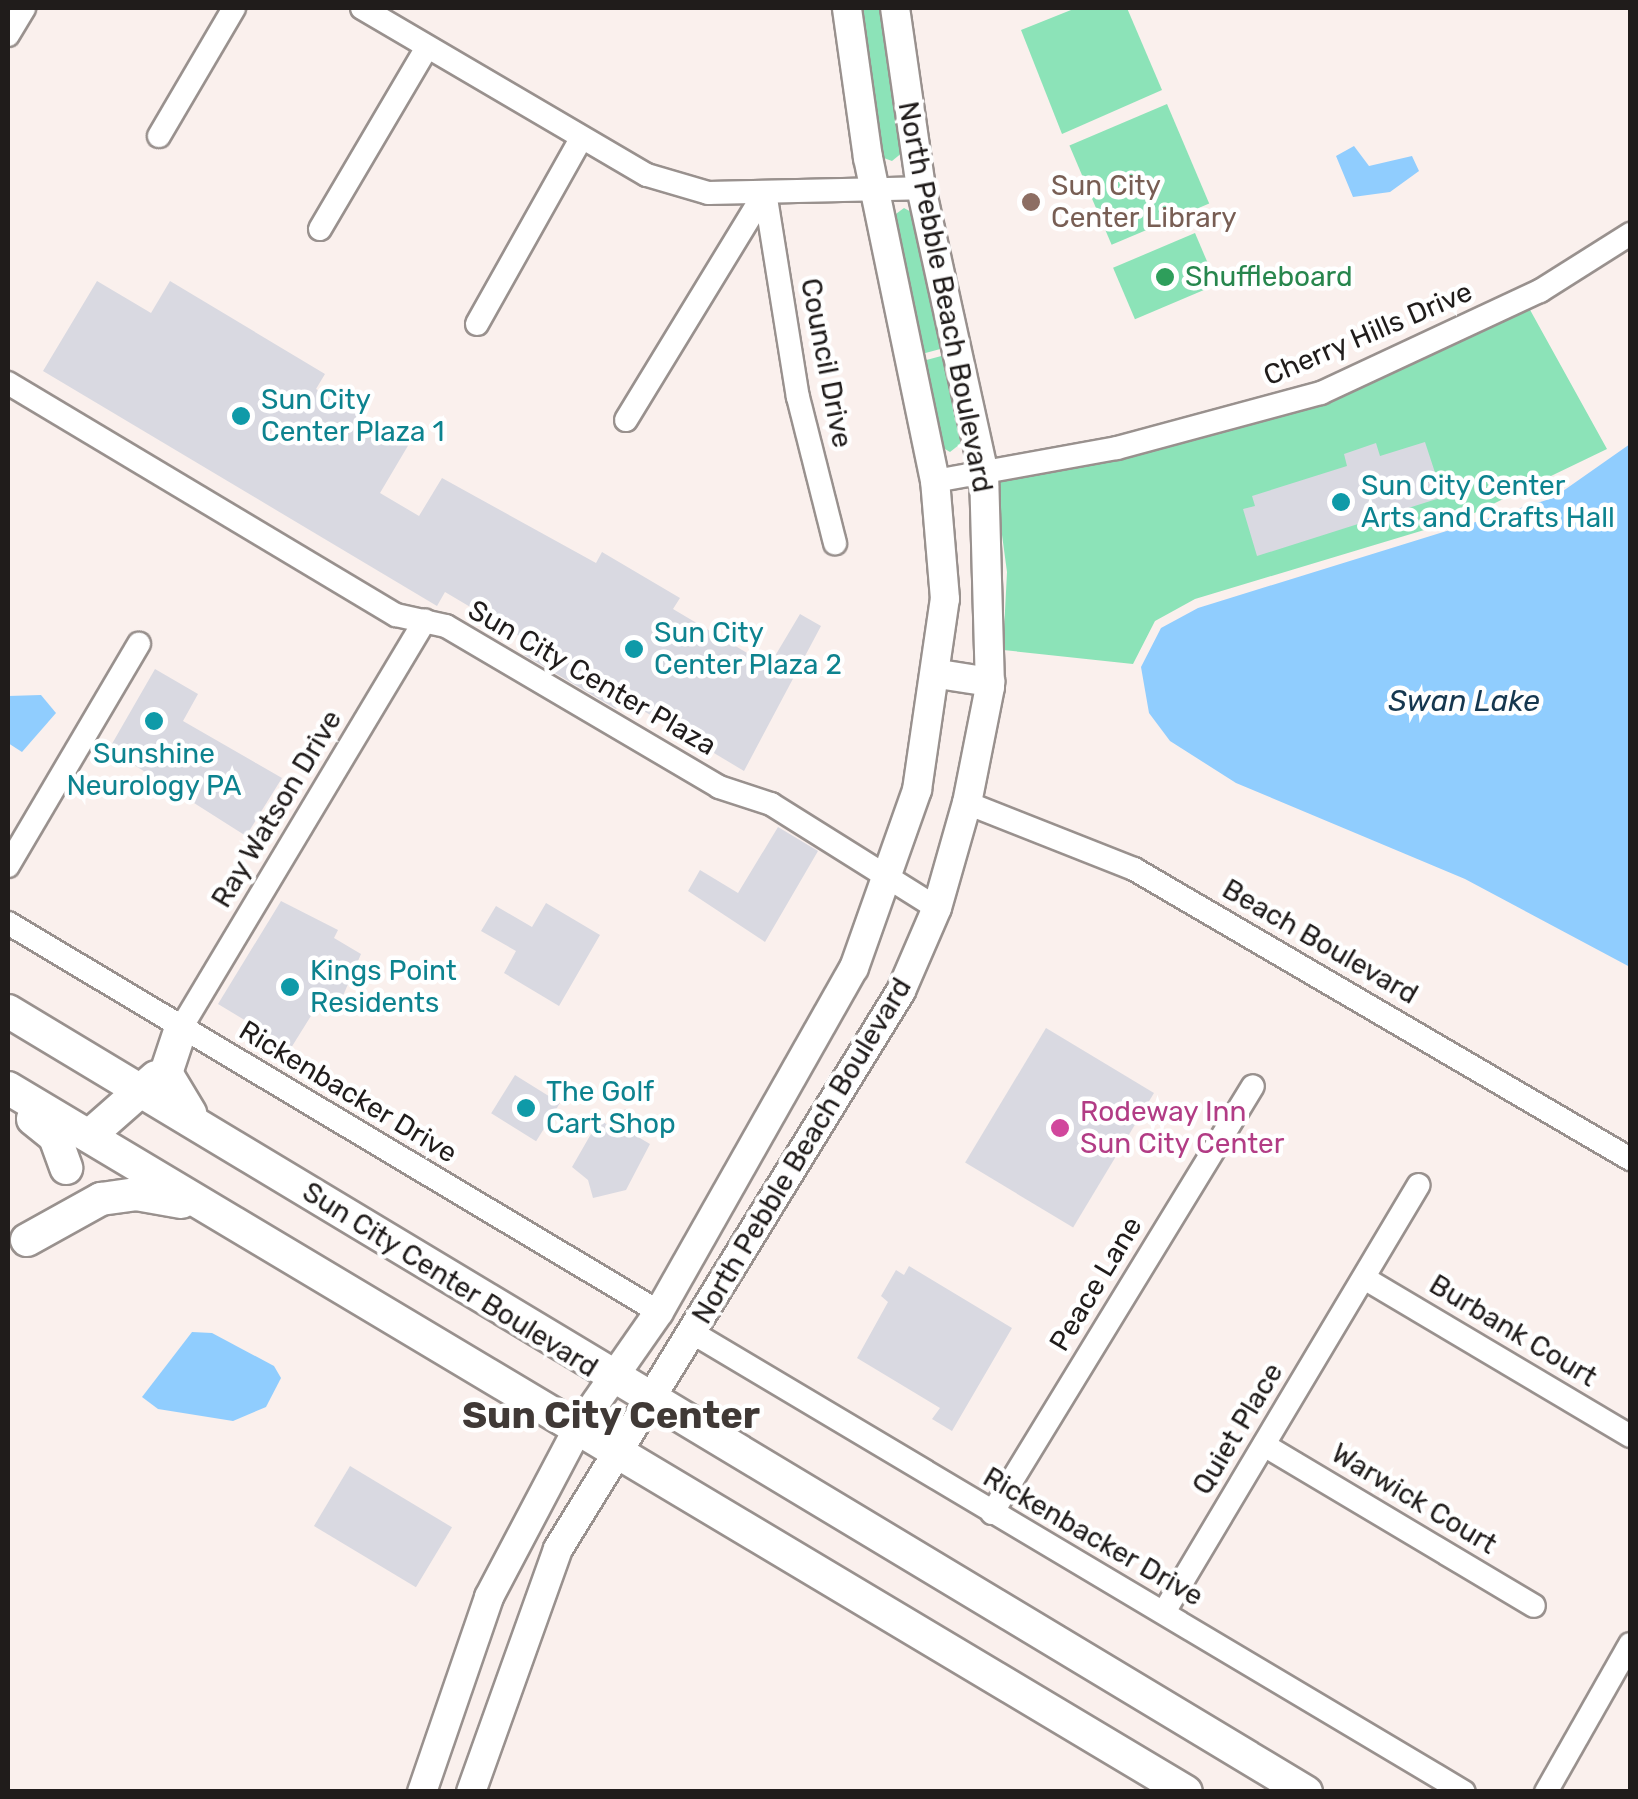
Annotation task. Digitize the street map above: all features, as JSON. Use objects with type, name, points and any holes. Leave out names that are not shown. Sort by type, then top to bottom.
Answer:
[{"type":"main road","name":"Sun City Center Boulevard","points":[[8,1011],[204,1127],[648,1402],[1306,1792]]},
{"type":"main road","points":[[88,1136],[145,1092],[169,1059],[181,1028]]},
{"type":"main road","points":[[100,1066],[144,1059],[181,1028]]},
{"type":"main road","points":[[169,1059],[168,1085],[204,1127]]},
{"type":"main road","name":"Sun City Center Boulevard","points":[[8,1088],[1186,1792]]},
{"type":"main road","points":[[8,1104],[56,1136],[66,1168]]},
{"type":"main road","points":[[27,1240],[118,1195],[159,1196],[227,1220]]},
{"type":"street","points":[[8,34],[24,8]]},
{"type":"street","points":[[159,136],[234,8]]},
{"type":"street","points":[[362,8],[647,175],[708,193],[921,188]]},
{"type":"street","name":"North Pebble Beach Boulevard","points":[[422,1792],[489,1597],[578,1428],[658,1312],[854,968],[890,876],[939,674],[946,600],[935,481],[875,192],[847,8]]},
{"type":"street","name":"North Pebble Beach Boulevard","points":[[470,1792],[538,1594],[616,1450],[693,1333],[901,991],[937,908],[967,804],[990,682],[984,474],[921,188],[896,8]]},
{"type":"street","points":[[320,229],[427,47]]},
{"type":"street","points":[[476,324],[581,139]]},
{"type":"street","points":[[626,420],[765,192]]},
{"type":"street","name":"Council Drive","points":[[765,192],[798,397],[836,543]]},
{"type":"street","name":"Cherry Hills Drive","points":[[935,481],[984,474],[1321,393],[1540,291],[1630,234]]},
{"type":"street","name":"Sun City Center Plaza","points":[[8,383],[396,615],[425,621],[719,787],[771,804],[937,908]]},
{"type":"street","name":"Ray Watson Drive","points":[[181,1028],[425,621]]},
{"type":"street","points":[[8,866],[139,644]]},
{"type":"street","points":[[939,674],[990,682]]},
{"type":"street","name":"Beach Boulevard","points":[[967,804],[1134,868],[1630,1158]]},
{"type":"street","name":"Rickenbacker Drive","points":[[8,923],[658,1312]]},
{"type":"street","name":"Peace Lane","points":[[992,1513],[1252,1086]]},
{"type":"street","name":"Quiet Place","points":[[1164,1612],[1419,1185]]},
{"type":"street","name":"Burbank Court","points":[[1364,1278],[1630,1436]]},
{"type":"street","name":"Rickenbacker Drive","points":[[693,1333],[1464,1792]]},
{"type":"street","name":"Warwick Court","points":[[1264,1444],[1534,1606]]},
{"type":"street","points":[[1546,1792],[1630,1644]]},
{"type":"green space","points":[[858,8],[886,8],[903,152],[892,161],[881,157]]},
{"type":"green space","points":[[1076,8],[1127,8],[1162,90],[1062,134],[1021,30]]},
{"type":"green space","points":[[1167,104],[1209,203],[1112,245],[1069,145]]},
{"type":"green space","points":[[904,208],[913,213],[944,348],[918,355],[889,219]]},
{"type":"green space","name":"Shuffleboard","points":[[1195,233],[1217,285],[1135,319],[1113,268]]},
{"type":"green space","points":[[1529,308],[1607,449],[1464,518],[1195,599],[1155,621],[1133,664],[1003,650],[1007,572],[995,483],[1323,404]]},
{"type":"green space","points":[[945,355],[964,441],[950,452],[940,446],[919,362]]},
{"type":"water","points":[[1354,146],[1369,166],[1412,156],[1419,171],[1390,192],[1353,197],[1336,156]]},
{"type":"water","name":"Swan Lake","points":[[1630,444],[1630,967],[1465,879],[1236,783],[1170,741],[1149,713],[1141,667],[1161,628],[1198,608],[1553,498]]},
{"type":"water","points":[[41,695],[56,713],[22,752],[8,743],[8,696]]},
{"type":"water","points":[[192,1332],[212,1333],[274,1366],[281,1378],[266,1407],[233,1421],[158,1409],[142,1397]]},
{"type":"building","points":[[97,281],[151,313],[170,281],[325,374],[316,389],[409,444],[380,493],[419,516],[442,478],[596,563],[602,552],[680,598],[673,609],[769,666],[800,614],[821,626],[744,771],[622,698],[616,709],[524,655],[531,643],[445,592],[437,606],[43,371]]},
{"type":"building","name":"Sun City Center Arts and Crafts Hall","points":[[1425,442],[1443,497],[1257,556],[1243,509],[1255,506],[1252,496],[1347,466],[1344,454],[1376,443],[1380,456]]},
{"type":"building","points":[[155,669],[198,694],[183,721],[282,778],[246,836],[109,749]]},
{"type":"building","points":[[778,827],[818,851],[765,942],[688,891],[700,870],[738,893]]},
{"type":"building","name":"Kings Point Residents","points":[[281,901],[338,930],[334,938],[361,954],[336,1012],[319,1003],[291,1048],[218,1004]]},
{"type":"building","points":[[546,903],[600,935],[559,1006],[504,973],[516,951],[481,931],[496,906],[532,927]]},
{"type":"building","name":"Rodeway Inn Sun City Center","points":[[1046,1028],[1154,1093],[1073,1227],[965,1163]]},
{"type":"building","name":"The Golf Cart Shop","points":[[515,1075],[560,1103],[536,1141],[491,1113]]},
{"type":"building","points":[[625,1109],[641,1120],[633,1134],[650,1144],[626,1190],[593,1198],[588,1180],[572,1167],[599,1120],[614,1128]]},
{"type":"building","points":[[909,1266],[1012,1328],[952,1431],[932,1419],[940,1408],[857,1358],[888,1302],[881,1296],[896,1270],[904,1275]]},
{"type":"building","points":[[350,1466],[452,1527],[416,1587],[314,1526]]},
{"type":"place","name":"Sun City Center Library","points":[[1031,202]]},
{"type":"place","name":"Shuffleboard","points":[[1165,277]]},
{"type":"place","name":"Sun City Center Plaza 1","points":[[241,416]]},
{"type":"place","name":"Sun City Center Arts and Crafts Hall","points":[[1341,502]]},
{"type":"place","name":"Sun City Center Plaza 2","points":[[634,649]]},
{"type":"place","name":"Sunshine Neurology PA","points":[[154,721]]},
{"type":"place","name":"Kings Point Residents","points":[[290,987]]},
{"type":"place","name":"The Golf Cart Shop","points":[[526,1108]]},
{"type":"place","name":"Rodeway Inn Sun City Center","points":[[1060,1128]]},
{"type":"district","name":"Sun City Center","points":[[611,1416]]}]
